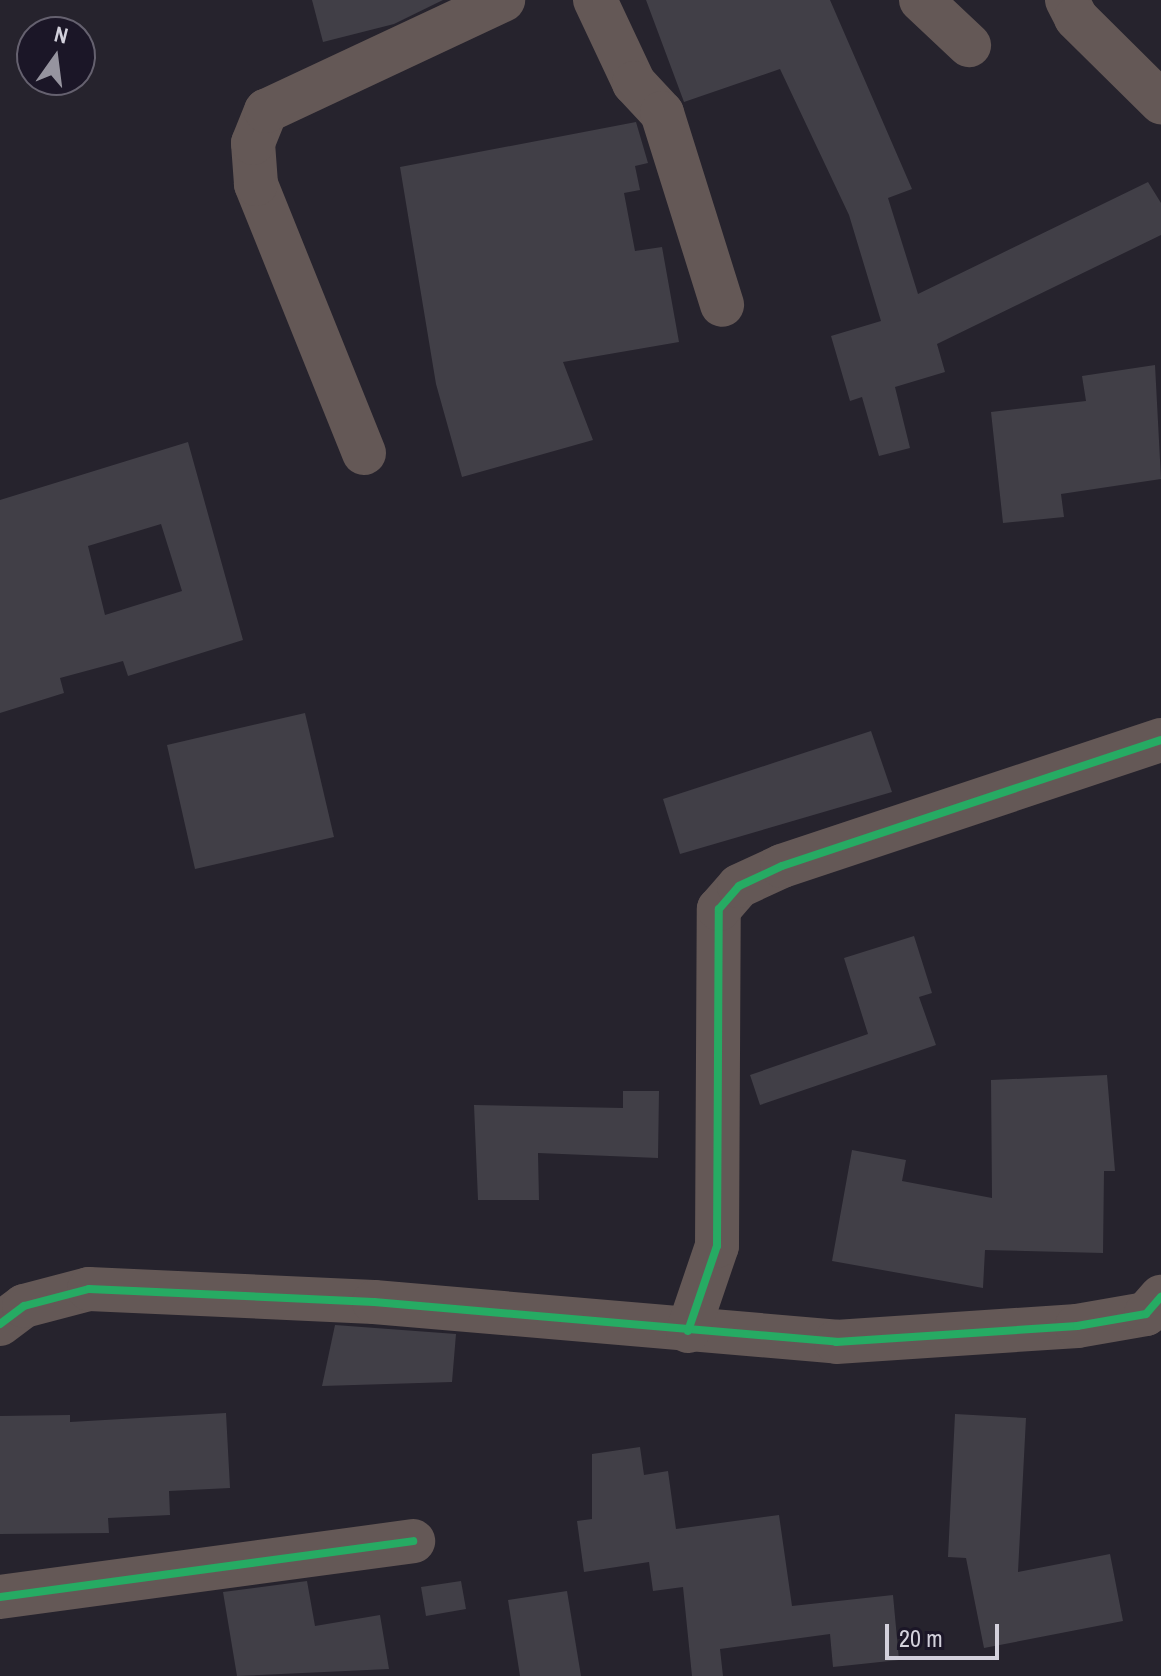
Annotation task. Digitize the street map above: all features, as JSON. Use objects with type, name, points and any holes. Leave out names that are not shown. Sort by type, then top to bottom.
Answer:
[{"type":"street","points":[[364,453],[256,184],[253,143],[266,111],[503,0]]},
{"type":"street","points":[[595,0],[634,83],[662,113],[722,305]]},
{"type":"street","points":[[921,0],[969,45]]},
{"type":"street","points":[[1067,0],[1076,18],[1161,102]]},
{"type":"street","points":[[688,1331],[717,1246],[719,909],[739,886],[782,866],[1161,740]]},
{"type":"street","points":[[0,1324],[24,1306],[89,1289],[374,1302],[836,1342],[1021,1330],[1146,1314],[1161,1297]]},
{"type":"street","points":[[0,1597],[413,1541]]},
{"type":"building","points":[[312,0],[443,0],[394,24],[323,42]]},
{"type":"building","points":[[646,0],[830,0],[912,189],[888,198],[918,294],[1148,182],[1161,203],[1161,235],[937,344],[945,372],[895,387],[910,448],[879,456],[862,397],[850,401],[831,336],[881,321],[849,215],[780,69],[684,102]]},
{"type":"building","points":[[636,122],[648,163],[635,166],[640,190],[624,193],[635,251],[662,247],[679,342],[563,362],[593,440],[462,477],[436,384],[400,167]]},
{"type":"building","points":[[1155,365],[1161,479],[1061,494],[1064,517],[1003,523],[991,412],[1086,401],[1082,376]]},
{"type":"building","points":[[188,442],[243,640],[128,676],[123,661],[60,678],[64,693],[0,713],[0,500]],"holes":[[[161,524],[182,591],[105,615],[88,546]]]},
{"type":"building","points":[[305,713],[334,837],[195,869],[167,745]]},
{"type":"building","points":[[871,731],[892,792],[680,854],[663,799]]},
{"type":"building","points":[[914,936],[932,993],[919,997],[936,1045],[760,1105],[750,1075],[868,1034],[844,958]]},
{"type":"building","points":[[1107,1075],[1115,1171],[1104,1171],[1103,1253],[985,1250],[983,1288],[832,1261],[852,1150],[906,1160],[902,1181],[992,1198],[991,1080]]},
{"type":"building","points":[[623,1091],[659,1091],[658,1158],[538,1153],[539,1200],[478,1200],[474,1105],[623,1108]]},
{"type":"building","points":[[335,1325],[456,1334],[452,1382],[322,1386]]},
{"type":"building","points":[[226,1413],[230,1488],[169,1491],[170,1515],[108,1518],[109,1533],[0,1534],[0,1416],[70,1415],[70,1422]]},
{"type":"building","points":[[955,1414],[1026,1418],[1018,1572],[1110,1554],[1123,1621],[984,1648],[966,1558],[948,1557]]},
{"type":"building","points":[[640,1447],[644,1475],[668,1471],[676,1529],[779,1515],[792,1606],[893,1595],[899,1660],[833,1667],[830,1634],[720,1649],[723,1676],[692,1676],[683,1587],[653,1591],[649,1562],[584,1572],[577,1521],[592,1519],[592,1454]]},
{"type":"building","points":[[307,1581],[315,1626],[380,1615],[389,1669],[237,1676],[223,1592]]},
{"type":"building","points":[[461,1581],[466,1609],[426,1616],[421,1587]]},
{"type":"building","points":[[567,1591],[581,1676],[520,1676],[508,1600]]},
{"type":"cycle path","points":[[688,1331],[717,1246],[719,909],[739,886],[782,866],[1161,740]]},
{"type":"cycle path","points":[[0,1324],[24,1306],[89,1289],[374,1302],[836,1342],[1077,1326],[1146,1314],[1161,1297]]},
{"type":"cycle path","points":[[0,1597],[413,1541]]}]
